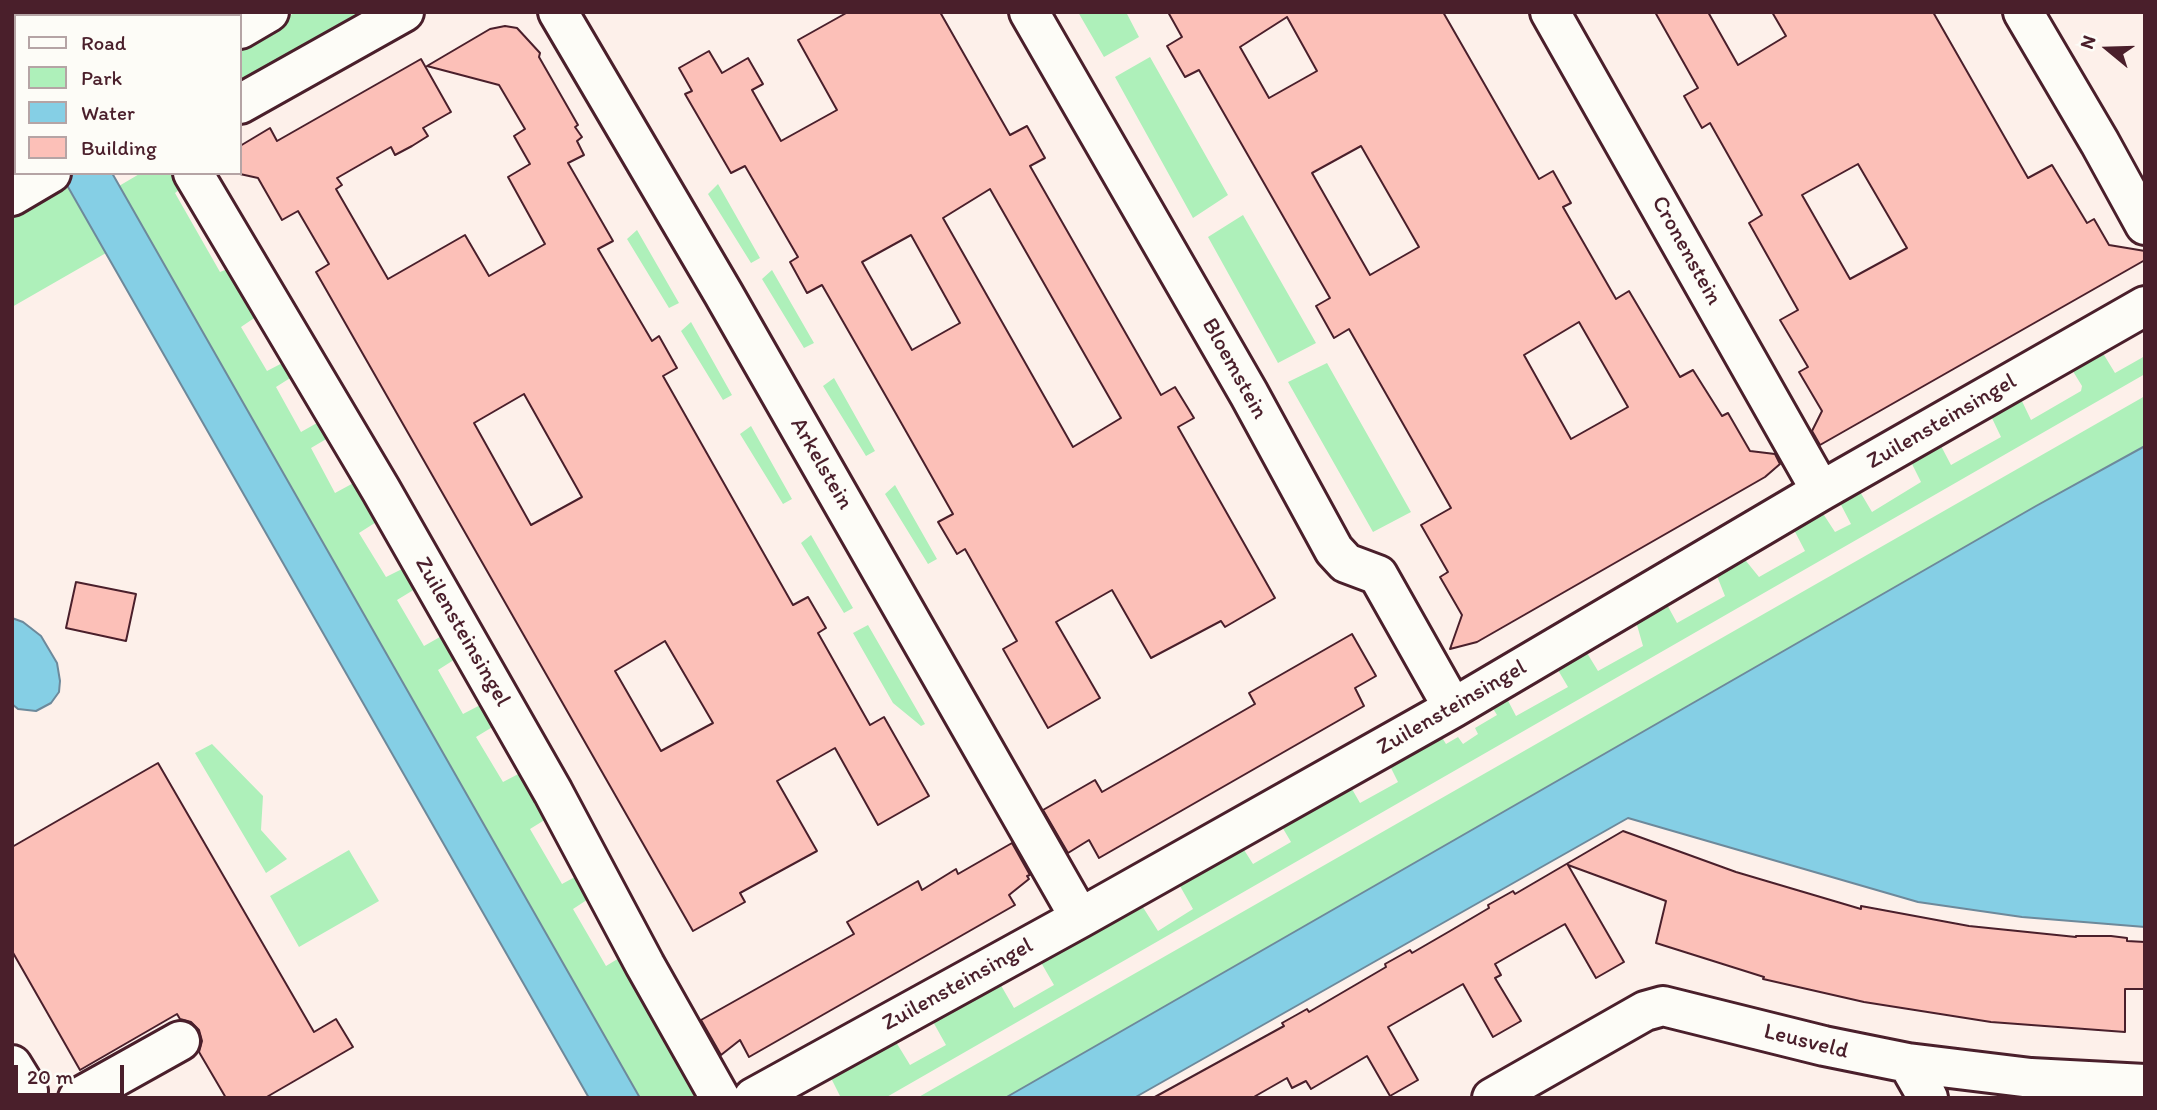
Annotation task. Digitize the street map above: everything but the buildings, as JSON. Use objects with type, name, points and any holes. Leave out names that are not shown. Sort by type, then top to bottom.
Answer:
[{"type":"street","points":[[242,28],[269,12]]},
{"type":"street","points":[[242,103],[404,12]]},
{"type":"street","name":"Arkelstein","points":[[558,12],[723,293],[1080,918]]},
{"type":"street","name":"Bloemstein","points":[[1029,12],[1249,394],[1334,550],[1346,563],[1378,575],[1453,708]]},
{"type":"street","name":"Cronenstein","points":[[1549,12],[1821,491]]},
{"type":"street","points":[[2023,12],[2145,225]]},
{"type":"street","points":[[12,196],[47,175]]},
{"type":"street","name":"Zuilensteinsingel","points":[[194,175],[381,490],[553,792],[719,1098]]},
{"type":"street","name":"Zuilensteinsingel","points":[[753,1098],[1453,708],[1821,491],[2145,306]]},
{"type":"street","name":"Leusveld","points":[[1492,1098],[1645,1011],[1663,1006],[1848,1052],[1908,1063],[1966,1084],[2031,1077],[2145,1084]]},
{"type":"street","points":[[78,1098],[180,1041]]},
{"type":"street","points":[[1908,1063],[1927,1098]]},
{"type":"green space","points":[[296,12],[377,12],[242,91],[242,43]]},
{"type":"green space","points":[[1078,12],[1126,12],[1139,37],[1104,57]]},
{"type":"green space","points":[[1150,57],[1228,195],[1193,218],[1115,77]]},
{"type":"green space","points":[[12,90],[14,169],[12,170]]},
{"type":"green space","points":[[138,175],[178,175],[184,186],[175,193],[220,272],[230,268],[263,312],[241,327],[267,371],[290,359],[298,373],[276,387],[301,432],[324,419],[333,435],[311,448],[335,493],[359,480],[381,519],[359,533],[386,577],[408,566],[420,586],[397,600],[424,646],[447,633],[460,656],[438,670],[463,714],[486,702],[499,723],[476,737],[503,782],[526,770],[551,816],[530,829],[562,884],[584,872],[596,894],[573,909],[606,966],[629,952],[703,1098],[640,1098],[119,186]]},
{"type":"green space","points":[[718,184],[760,258],[751,263],[708,194]]},
{"type":"green space","points":[[66,185],[106,253],[12,307],[12,217]]},
{"type":"green space","points":[[1243,215],[1316,343],[1278,363],[1208,237]]},
{"type":"green space","points":[[637,230],[679,303],[669,308],[627,239]]},
{"type":"green space","points":[[772,270],[814,343],[804,348],[762,279]]},
{"type":"green space","points":[[691,322],[732,395],[723,400],[681,331]]},
{"type":"green space","points":[[2101,350],[2115,373],[2145,356],[2145,374],[885,1098],[841,1098],[831,1078],[896,1042],[910,1065],[946,1045],[932,1020],[999,982],[1014,1008],[1054,985],[1039,959],[1139,901],[1158,931],[1193,909],[1176,879],[1239,842],[1253,864],[1291,842],[1278,820],[1348,782],[1360,803],[1398,782],[1387,760],[1438,731],[1446,744],[1458,737],[1463,744],[1478,734],[1475,728],[1497,715],[1489,702],[1504,693],[1516,716],[1568,687],[1555,665],[1584,648],[1598,671],[1643,646],[1635,618],[1665,601],[1677,623],[1725,596],[1715,571],[1742,556],[1759,577],[1805,551],[1793,528],[1822,512],[1835,532],[1851,524],[1839,501],[1859,490],[1872,512],[1921,482],[1910,460],[1940,444],[1951,465],[2001,437],[1990,414],[2020,397],[2031,420],[2081,391],[2082,386],[2071,368]]},
{"type":"green space","points":[[1327,363],[1411,512],[1373,532],[1288,382]]},
{"type":"green space","points":[[834,378],[875,451],[866,456],[823,386]]},
{"type":"green space","points":[[2145,396],[2145,446],[1209,982],[1005,1098],[917,1098]]},
{"type":"green space","points":[[751,426],[792,499],[783,504],[740,434]]},
{"type":"green space","points":[[895,485],[937,559],[928,564],[885,494]]},
{"type":"green space","points":[[811,535],[853,608],[844,613],[801,543]]},
{"type":"green space","points":[[868,625],[925,724],[921,726],[893,703],[853,633]]},
{"type":"green space","points":[[212,744],[263,796],[261,830],[287,859],[266,873],[195,753]]},
{"type":"green space","points":[[349,850],[379,901],[299,947],[270,896]]},
{"type":"water","points":[[12,12],[20,12],[21,14],[14,14],[14,93]]},
{"type":"water","points":[[61,175],[113,175],[640,1098],[589,1098]]},
{"type":"water","points":[[2145,446],[2145,927],[2022,917],[1918,902],[1628,818],[1134,1098],[1005,1098],[2036,506]]},
{"type":"water","points":[[12,618],[23,622],[41,636],[57,663],[59,692],[51,703],[36,711],[18,709],[12,704]]}]
